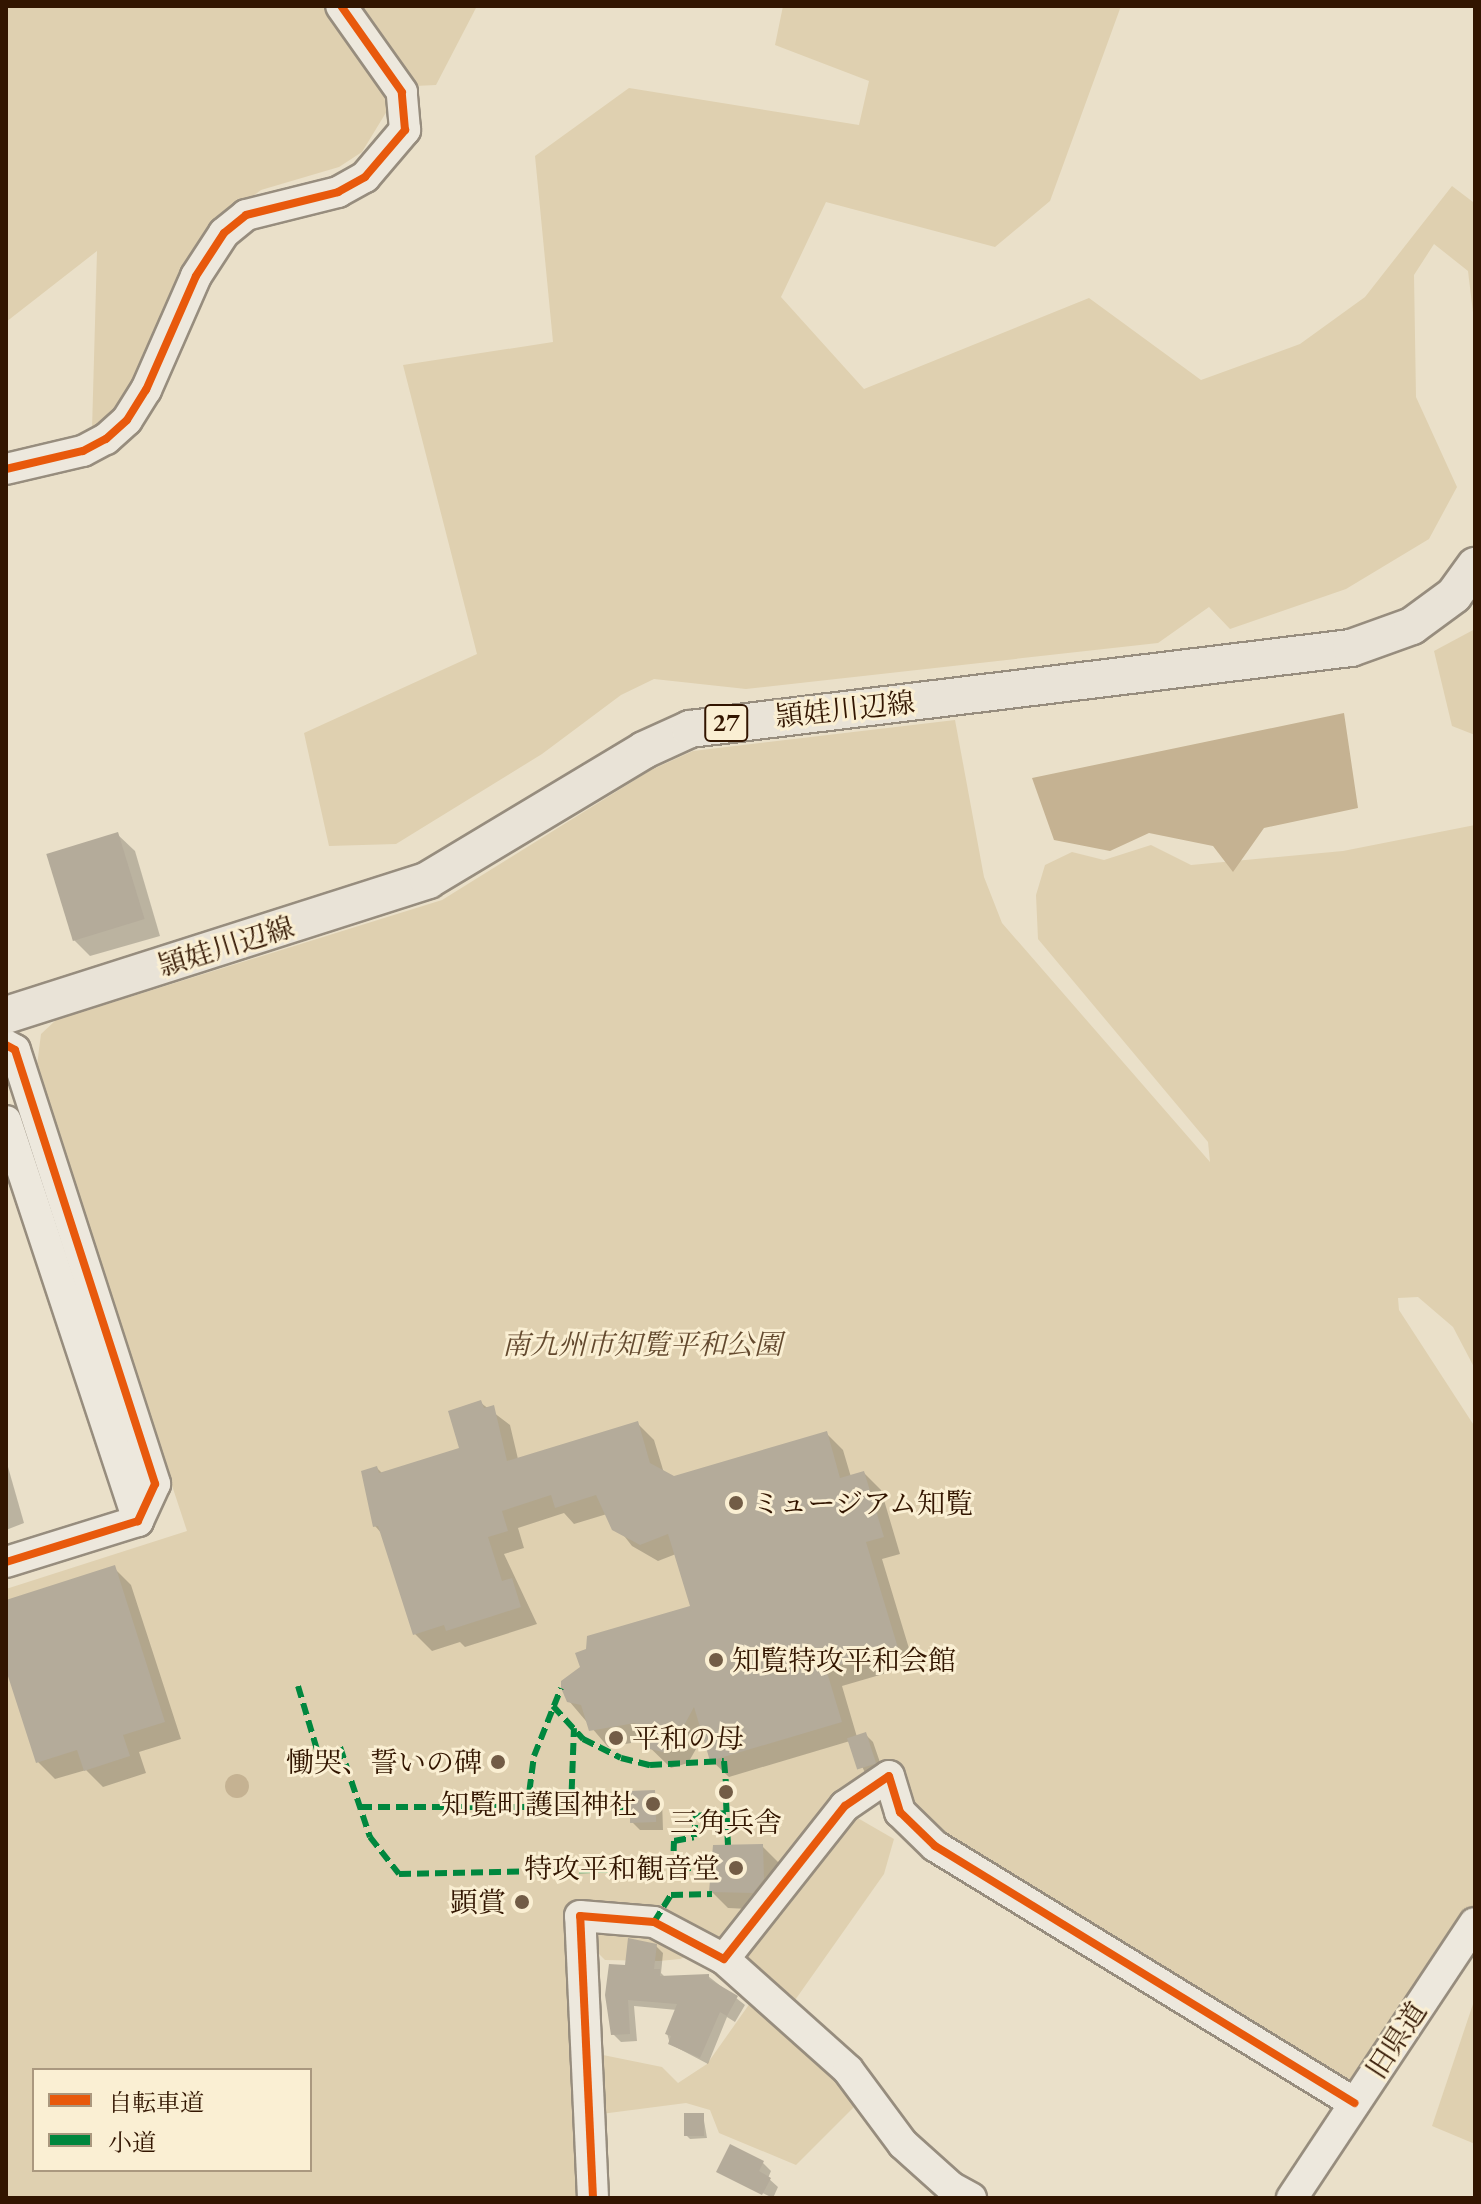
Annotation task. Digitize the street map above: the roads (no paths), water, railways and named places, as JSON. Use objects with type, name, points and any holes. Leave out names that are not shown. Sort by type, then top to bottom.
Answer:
[{"type":"main road","name":"頴娃川辺線","points":[[6,1015],[428,880],[644,750],[690,729],[1351,648],[1412,626],[1454,595],[1475,566]]},
{"type":"street","points":[[6,469],[83,451],[106,439],[127,420],[146,390],[196,276],[224,233],[246,215],[338,192],[365,177],[405,130],[402,92],[341,6]]},
{"type":"street","points":[[6,1045],[15,1050],[155,1484],[138,1521],[6,1562]]},
{"type":"street","points":[[6,1121],[138,1521]]},
{"type":"street","points":[[724,1959],[845,1806],[889,1776],[900,1812],[935,1846],[1355,2103]]},
{"type":"street","points":[[593,2198],[580,1916],[654,1922],[724,1959],[848,2070],[903,2144],[951,2187],[971,2198]]},
{"type":"street","name":"旧県道","points":[[1292,2198],[1475,1923]]},
{"type":"place","name":"ミュージアム知覧","points":[[736,1503]]},
{"type":"place","name":"知覧特攻平和会館","points":[[716,1660]]},
{"type":"place","name":"平和の母","points":[[616,1738]]},
{"type":"place","name":"慟哭、誓いの碑","points":[[498,1762]]},
{"type":"place","name":"三角兵舎","points":[[726,1792]]},
{"type":"place","name":"知覧町護国神社","points":[[653,1804]]},
{"type":"place","name":"特攻平和観音堂","points":[[736,1868]]},
{"type":"place","name":"顕賞","points":[[522,1902]]},
{"type":"park label","name":"南九州市知覧平和公園","points":[[642,1344]]}]
